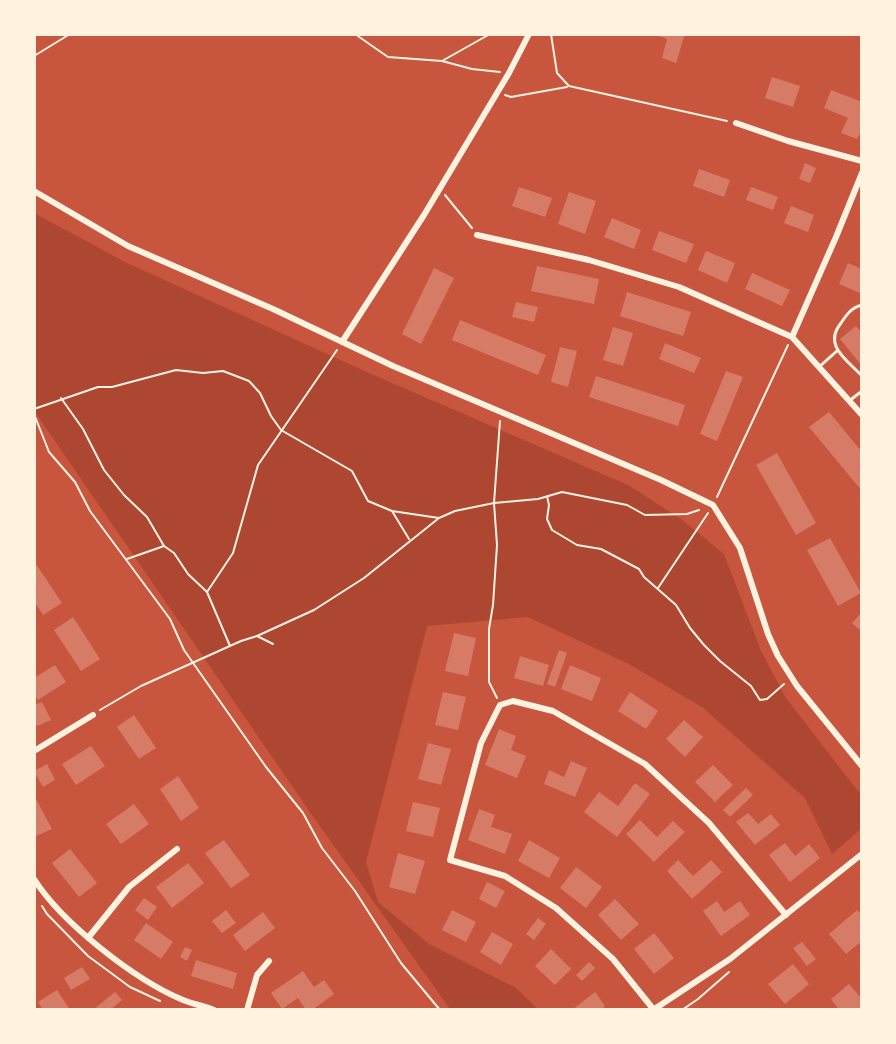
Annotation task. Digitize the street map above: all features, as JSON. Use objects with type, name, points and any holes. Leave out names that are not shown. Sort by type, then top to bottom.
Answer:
[{"type":"street","points":[[342,342],[440,189],[509,73],[529,34]]},
{"type":"street","points":[[736,123],[788,141],[861,161]]},
{"type":"street","points":[[792,337],[861,173]]},
{"type":"street","points":[[34,191],[128,246],[273,309],[393,366],[661,480],[713,505],[740,548],[768,634],[792,677],[861,766]]},
{"type":"street","points":[[477,235],[589,260],[679,287],[792,337],[861,415]]},
{"type":"street","points":[[786,915],[709,823],[645,764],[554,711],[513,701],[500,705],[481,743],[450,860],[505,876],[556,908],[613,959],[654,1009],[730,959],[786,915],[861,855]]},
{"type":"street","points":[[34,751],[93,715]]},
{"type":"street","points":[[88,938],[129,887],[177,849]]},
{"type":"street","points":[[34,879],[59,910],[88,938],[137,974],[182,999],[214,1010]]},
{"type":"street","points":[[247,1010],[257,975],[269,961]]},
{"type":"lane","points":[[861,305],[852,308],[833,332],[833,342],[838,350],[861,376]]},
{"type":"lane","points":[[818,367],[838,350]]},
{"type":"lane","points":[[849,401],[861,391]]},
{"type":"path","points":[[34,56],[70,34]]},
{"type":"path","points":[[355,34],[388,57],[442,61],[472,69],[509,73]]},
{"type":"path","points":[[442,61],[490,34]]},
{"type":"path","points":[[551,34],[557,73],[569,86]]},
{"type":"path","points":[[496,93],[511,97],[569,86],[736,123]]},
{"type":"path","points":[[440,189],[477,235]]},
{"type":"path","points":[[658,588],[713,505],[792,337]]},
{"type":"path","points":[[207,592],[233,554],[258,465],[342,342]]},
{"type":"path","points":[[34,409],[60,398],[98,387],[112,387],[176,370],[203,373],[223,371],[249,381],[260,393],[281,430],[352,471],[368,501],[392,511],[439,518]]},
{"type":"path","points":[[60,398],[83,429],[104,470],[124,495],[147,517],[164,546],[174,553],[188,574],[207,592],[230,646]]},
{"type":"path","points":[[500,705],[489,682],[489,629],[497,545],[494,503],[501,412]]},
{"type":"path","points":[[34,414],[49,452],[75,483],[90,511],[170,619],[184,650],[266,767],[303,813],[322,848],[355,891],[401,963],[440,1010]]},
{"type":"path","points":[[93,715],[141,686],[314,610],[364,578],[439,518],[455,511],[494,503],[538,499],[562,492],[627,505],[645,515],[687,514],[713,505]]},
{"type":"path","points":[[548,496],[547,519],[552,530],[577,545],[601,549],[622,558],[639,569],[644,577],[676,605],[704,645],[751,686],[760,700],[767,699],[792,677]]},
{"type":"path","points":[[392,511],[410,540]]},
{"type":"path","points":[[126,559],[164,546]]},
{"type":"path","points":[[257,636],[273,644]]},
{"type":"shaded area","points":[[34,213],[127,263],[369,373],[628,485],[681,519],[724,554],[761,651],[786,698],[861,795],[861,829],[832,854],[805,798],[702,707],[629,664],[528,617],[427,626],[366,862],[378,902],[429,944],[516,988],[538,1009],[450,1009],[312,815],[35,412]]},
{"type":"building","points":[[654,34],[685,34],[676,63],[662,58],[667,39]]},
{"type":"building","points":[[772,77],[800,86],[793,107],[765,98]]},
{"type":"building","points":[[831,90],[862,102],[862,130],[857,139],[841,133],[848,118],[824,108]]},
{"type":"building","points":[[805,163],[816,168],[810,183],[799,179]]},
{"type":"building","points":[[699,169],[730,180],[724,197],[693,186]]},
{"type":"building","points":[[519,187],[552,198],[545,217],[512,206]]},
{"type":"building","points":[[751,187],[778,197],[773,210],[746,200]]},
{"type":"building","points":[[569,192],[596,201],[585,234],[558,224]]},
{"type":"building","points":[[791,206],[814,215],[808,232],[784,223]]},
{"type":"building","points":[[612,218],[641,230],[634,249],[604,237]]},
{"type":"building","points":[[659,231],[694,244],[686,263],[652,250]]},
{"type":"building","points":[[706,251],[735,263],[727,283],[698,270]]},
{"type":"building","points":[[848,263],[862,269],[862,294],[839,284]]},
{"type":"building","points":[[537,266],[599,279],[594,304],[531,291]]},
{"type":"building","points":[[434,268],[454,278],[421,344],[402,334]]},
{"type":"building","points":[[752,273],[790,290],[782,306],[745,289]]},
{"type":"building","points":[[627,292],[691,312],[683,336],[620,316]]},
{"type":"building","points":[[516,302],[538,307],[534,322],[512,317]]},
{"type":"building","points":[[460,320],[546,355],[538,375],[452,340]]},
{"type":"building","points":[[856,326],[862,333],[862,366],[840,339]]},
{"type":"building","points":[[613,327],[633,333],[623,366],[603,360]]},
{"type":"building","points":[[665,343],[701,358],[694,373],[659,359]]},
{"type":"building","points":[[560,347],[577,351],[568,387],[551,382]]},
{"type":"building","points":[[726,371],[743,377],[717,441],[700,434]]},
{"type":"building","points":[[596,376],[685,405],[678,426],[589,397]]},
{"type":"building","points":[[829,412],[862,452],[862,491],[809,427]]},
{"type":"building","points":[[777,453],[816,523],[796,535],[756,465]]},
{"type":"building","points":[[830,538],[861,593],[838,606],[807,550]]},
{"type":"building","points":[[34,561],[62,603],[43,615],[34,601]]},
{"type":"building","points":[[862,612],[862,632],[852,623]]},
{"type":"building","points":[[73,617],[100,659],[81,671],[54,630]]},
{"type":"building","points":[[454,633],[476,638],[468,676],[445,671]]},
{"type":"building","points":[[559,650],[567,653],[555,687],[547,684]]},
{"type":"building","points":[[520,656],[549,665],[543,686],[514,678]]},
{"type":"building","points":[[55,665],[66,682],[38,700],[34,694],[34,678]]},
{"type":"building","points":[[570,665],[601,678],[592,701],[561,689]]},
{"type":"building","points":[[443,692],[466,697],[458,730],[435,725]]},
{"type":"building","points":[[630,692],[658,711],[646,729],[618,711]]},
{"type":"building","points":[[42,702],[51,720],[37,726],[34,721],[34,705]]},
{"type":"building","points":[[134,715],[156,748],[139,759],[117,727]]},
{"type":"building","points":[[684,720],[703,737],[685,757],[666,739]]},
{"type":"building","points":[[499,729],[516,736],[511,750],[526,756],[517,778],[485,765]]},
{"type":"building","points":[[428,743],[451,749],[441,785],[418,779]]},
{"type":"building","points":[[91,746],[105,766],[76,785],[62,764]]},
{"type":"building","points":[[571,761],[587,768],[575,797],[544,784],[549,770],[564,777]]},
{"type":"building","points":[[47,764],[55,780],[43,787],[34,771]]},
{"type":"building","points":[[713,765],[733,785],[715,802],[695,782]]},
{"type":"building","points":[[178,776],[199,808],[181,821],[160,789]]},
{"type":"building","points":[[635,783],[650,794],[617,837],[584,812],[599,792],[618,806]]},
{"type":"building","points":[[746,788],[753,795],[730,817],[723,810]]},
{"type":"building","points":[[34,795],[52,829],[34,837]]},
{"type":"building","points":[[413,802],[440,808],[433,837],[406,831]]},
{"type":"building","points":[[134,804],[149,824],[121,844],[106,824]]},
{"type":"building","points":[[479,809],[495,815],[491,827],[512,834],[505,854],[468,840]]},
{"type":"building","points":[[748,813],[758,824],[771,814],[780,825],[755,845],[736,822]]},
{"type":"building","points":[[640,820],[657,837],[673,821],[685,832],[654,862],[626,834]]},
{"type":"building","points":[[224,840],[250,875],[231,888],[205,853]]},
{"type":"building","points":[[529,840],[560,858],[549,878],[518,861]]},
{"type":"building","points":[[785,843],[795,856],[809,844],[820,858],[790,882],[769,855]]},
{"type":"building","points":[[70,849],[97,883],[79,897],[52,863]]},
{"type":"building","points":[[398,853],[425,861],[415,894],[389,887]]},
{"type":"building","points":[[678,860],[693,876],[711,860],[722,872],[692,899],[667,871]]},
{"type":"building","points":[[188,863],[204,883],[172,908],[156,887]]},
{"type":"building","points":[[576,867],[602,887],[586,908],[560,888]]},
{"type":"building","points":[[487,882],[505,891],[496,908],[479,899]]},
{"type":"building","points":[[144,898],[157,907],[148,920],[135,910]]},
{"type":"building","points":[[615,899],[639,924],[621,940],[598,915]]},
{"type":"building","points":[[717,901],[724,912],[740,901],[750,915],[721,936],[703,911]]},
{"type":"building","points":[[226,910],[236,923],[222,933],[212,921]]},
{"type":"building","points":[[452,910],[476,922],[466,942],[442,930]]},
{"type":"building","points":[[857,910],[862,915],[862,941],[846,954],[829,934]]},
{"type":"building","points":[[263,912],[275,928],[245,951],[233,935]]},
{"type":"building","points":[[538,918],[546,924],[534,940],[526,934]]},
{"type":"building","points":[[146,923],[173,942],[161,959],[134,940]]},
{"type":"building","points":[[492,932],[513,944],[501,965],[480,952]]},
{"type":"building","points":[[654,933],[674,958],[654,974],[634,949]]},
{"type":"building","points":[[802,942],[816,959],[807,966],[793,948]]},
{"type":"building","points":[[185,947],[192,950],[187,961],[180,957]]},
{"type":"building","points":[[551,949],[571,969],[555,985],[535,966]]},
{"type":"building","points":[[196,960],[237,973],[233,989],[191,976]]},
{"type":"building","points":[[589,962],[595,968],[582,981],[576,975]]},
{"type":"building","points":[[793,964],[809,984],[785,1004],[768,984]]},
{"type":"building","points":[[82,967],[90,979],[71,990],[64,978]]},
{"type":"building","points":[[303,971],[314,987],[324,980],[334,994],[312,1010],[306,1010],[298,998],[282,1009],[271,993]]},
{"type":"building","points":[[849,984],[862,999],[862,1010],[839,1010],[831,999]]},
{"type":"building","points":[[57,990],[70,1010],[43,1010],[38,1002]]},
{"type":"building","points":[[115,992],[122,1000],[110,1010],[93,1010]]},
{"type":"building","points":[[595,992],[605,1006],[601,1010],[572,1010]]}]
